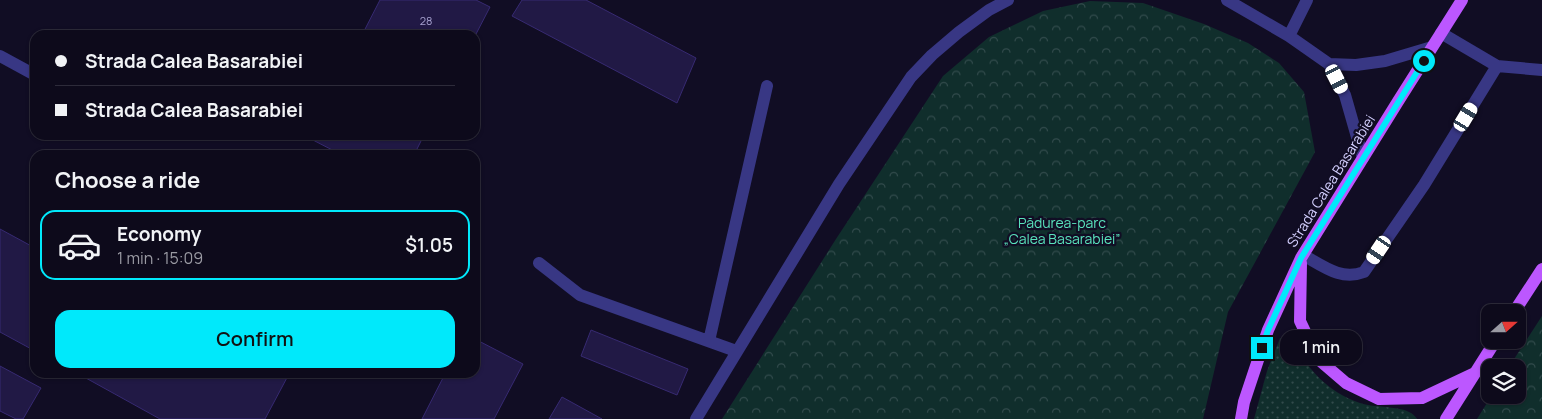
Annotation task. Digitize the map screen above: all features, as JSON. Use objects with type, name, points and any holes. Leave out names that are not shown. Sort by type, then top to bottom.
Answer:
[{"type":"main road","name":"Strada Calea Basarabiei","points":[[1241,419],[1244,402],[1268,330],[1302,257],[1462,0]]},
{"type":"main road","points":[[1302,257],[1300,321],[1318,360],[1346,383],[1379,399],[1422,398],[1475,373]]},
{"type":"main road","points":[[1519,304],[1542,269]]},
{"type":"main road","points":[[1446,419],[1490,349]]},
{"type":"street","points":[[696,419],[840,184],[911,77],[932,55],[959,32],[989,10],[1008,0]]},
{"type":"street","points":[[1227,0],[1289,36],[1329,64],[1344,95],[1363,158]]},
{"type":"street","points":[[1289,36],[1308,0]]},
{"type":"street","points":[[1441,33],[1497,66],[1542,70]]},
{"type":"street","points":[[1329,64],[1356,66],[1385,61],[1432,47]]},
{"type":"street","points":[[0,56],[30,72]]},
{"type":"street","points":[[1302,257],[1338,274],[1349,275],[1364,272],[1424,185],[1497,66]]},
{"type":"street","points":[[710,341],[768,86]]},
{"type":"street","points":[[539,263],[580,296],[736,351]]},
{"type":"green space","name":"Pădurea-parc „Calea Basarabiei”","points":[[1090,1],[1143,3],[1204,24],[1248,43],[1279,63],[1304,92],[1315,152],[1228,312],[1203,419],[722,419],[836,239],[943,76],[989,37],[1043,11]]},
{"type":"green space","points":[[1542,316],[1542,419],[1477,419],[1486,404],[1526,404],[1526,359],[1514,359],[1521,349],[1526,349],[1526,341]]},
{"type":"green space","points":[[1280,338],[1291,339],[1312,370],[1338,393],[1367,405],[1407,411],[1417,419],[1254,419],[1267,371]]},
{"type":"building","points":[[380,0],[476,0],[490,7],[478,30],[365,30]]},
{"type":"building","points":[[522,0],[586,0],[696,58],[677,103],[512,16]]},
{"type":"building","points":[[313,140],[422,140],[416,150],[332,150]]},
{"type":"building","points":[[0,229],[30,245],[30,348],[0,332]]},
{"type":"building","points":[[591,330],[688,369],[677,395],[581,356]]},
{"type":"building","points":[[480,342],[523,364],[494,419],[422,419],[443,378],[480,378]]},
{"type":"building","points":[[0,366],[41,388],[23,419],[16,419],[0,411]]},
{"type":"building","points":[[86,378],[287,378],[265,419],[160,419]]},
{"type":"building","points":[[562,397],[602,419],[549,419]]},
{"type":"route","points":[[1262,348],[1268,330],[1301,258],[1424,61]]}]
